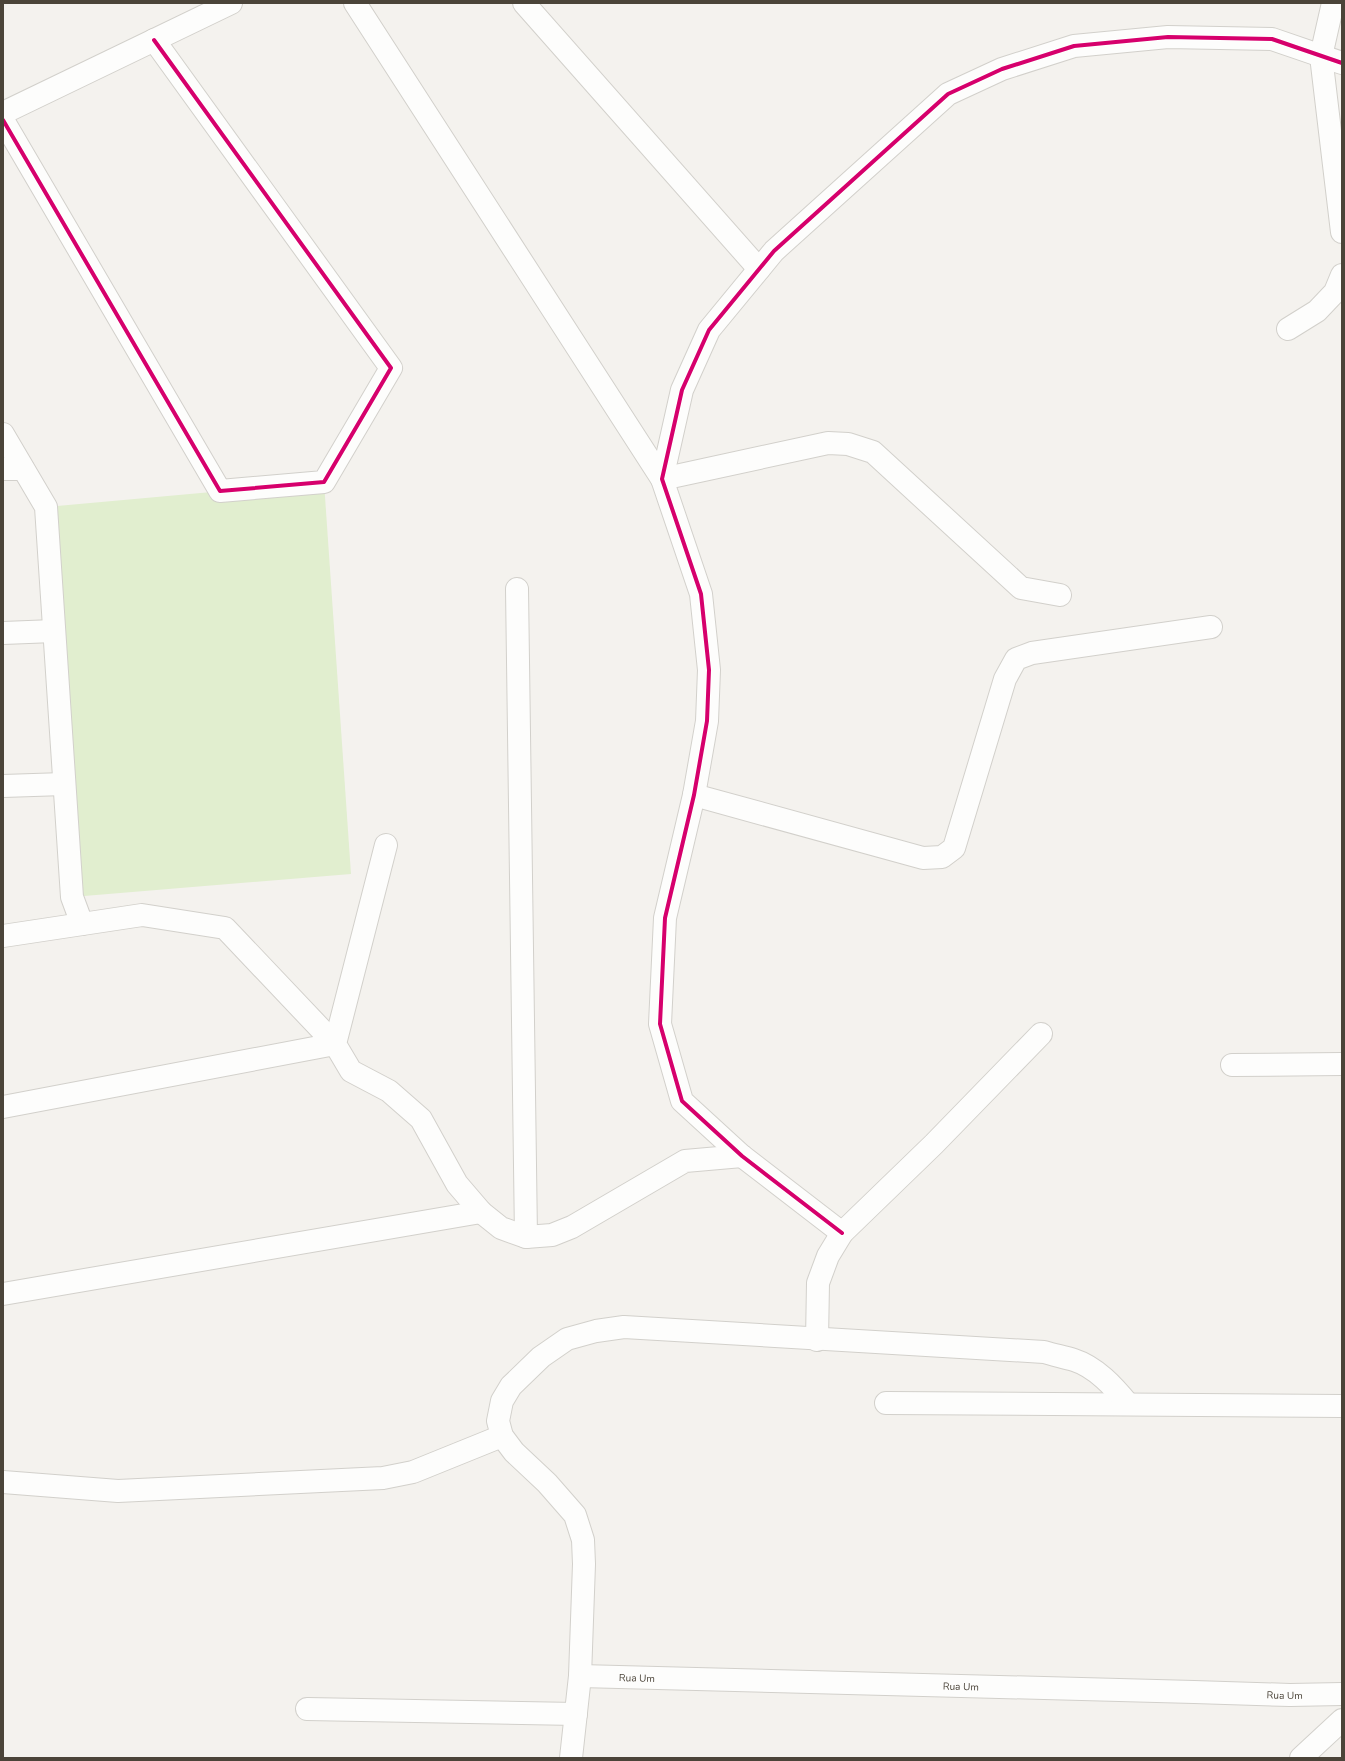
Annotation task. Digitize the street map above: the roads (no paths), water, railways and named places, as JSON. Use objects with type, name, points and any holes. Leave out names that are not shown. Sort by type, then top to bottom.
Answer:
[{"type":"street","points":[[3,112],[231,3]]},
{"type":"street","points":[[355,3],[662,479],[701,594],[709,670],[707,721],[694,795],[665,918],[660,1024],[682,1101],[742,1156],[842,1233]]},
{"type":"street","points":[[524,3],[759,269]]},
{"type":"street","points":[[1334,3],[1321,56],[1342,232]]},
{"type":"street","points":[[662,479],[682,390],[709,330],[780,245],[948,94],[1002,69],[1074,46],[1168,37],[1272,38],[1342,63]]},
{"type":"street","points":[[3,120],[220,491],[324,482],[391,368],[154,40]]},
{"type":"street","points":[[1288,328],[1317,311],[1335,292],[1342,274]]},
{"type":"street","points":[[3,434],[13,469],[46,507],[72,897],[82,924]]},
{"type":"street","points":[[662,479],[828,443],[848,444],[873,452],[1021,588],[1060,595]]},
{"type":"street","points":[[517,589],[526,1236]]},
{"type":"street","points":[[694,795],[922,858],[942,856],[954,848],[1005,679],[1016,659],[1032,654],[1211,627]]},
{"type":"street","points":[[3,633],[54,631]]},
{"type":"street","points":[[3,786],[64,784]]},
{"type":"street","points":[[335,1044],[386,845]]},
{"type":"street","points":[[3,936],[142,915],[225,928],[335,1044],[351,1072],[389,1091],[422,1119],[457,1184],[481,1212],[501,1228],[526,1236],[552,1235],[572,1227],[685,1161],[742,1156]]},
{"type":"street","points":[[817,1340],[818,1283],[828,1256],[842,1233],[934,1144],[1041,1034]]},
{"type":"street","points":[[3,1107],[335,1044]]},
{"type":"street","points":[[1232,1065],[1342,1064]]},
{"type":"street","points":[[3,1294],[481,1212]]},
{"type":"street","points":[[571,1758],[580,1676],[584,1564],[583,1540],[575,1515],[547,1483],[514,1452],[502,1436],[498,1421],[502,1401],[511,1386],[541,1357],[567,1339],[624,1327],[817,1340],[1044,1352],[1075,1360],[1099,1374],[1115,1388],[1128,1404]]},
{"type":"street","points":[[886,1403],[1342,1406]]},
{"type":"street","points":[[3,1482],[118,1491],[383,1478],[413,1472],[502,1436]]},
{"type":"street","name":"Rua Um","points":[[580,1676],[1290,1695],[1342,1694]]},
{"type":"street","points":[[306,1709],[576,1714]]},
{"type":"street","points":[[1301,1758],[1342,1720]]}]
